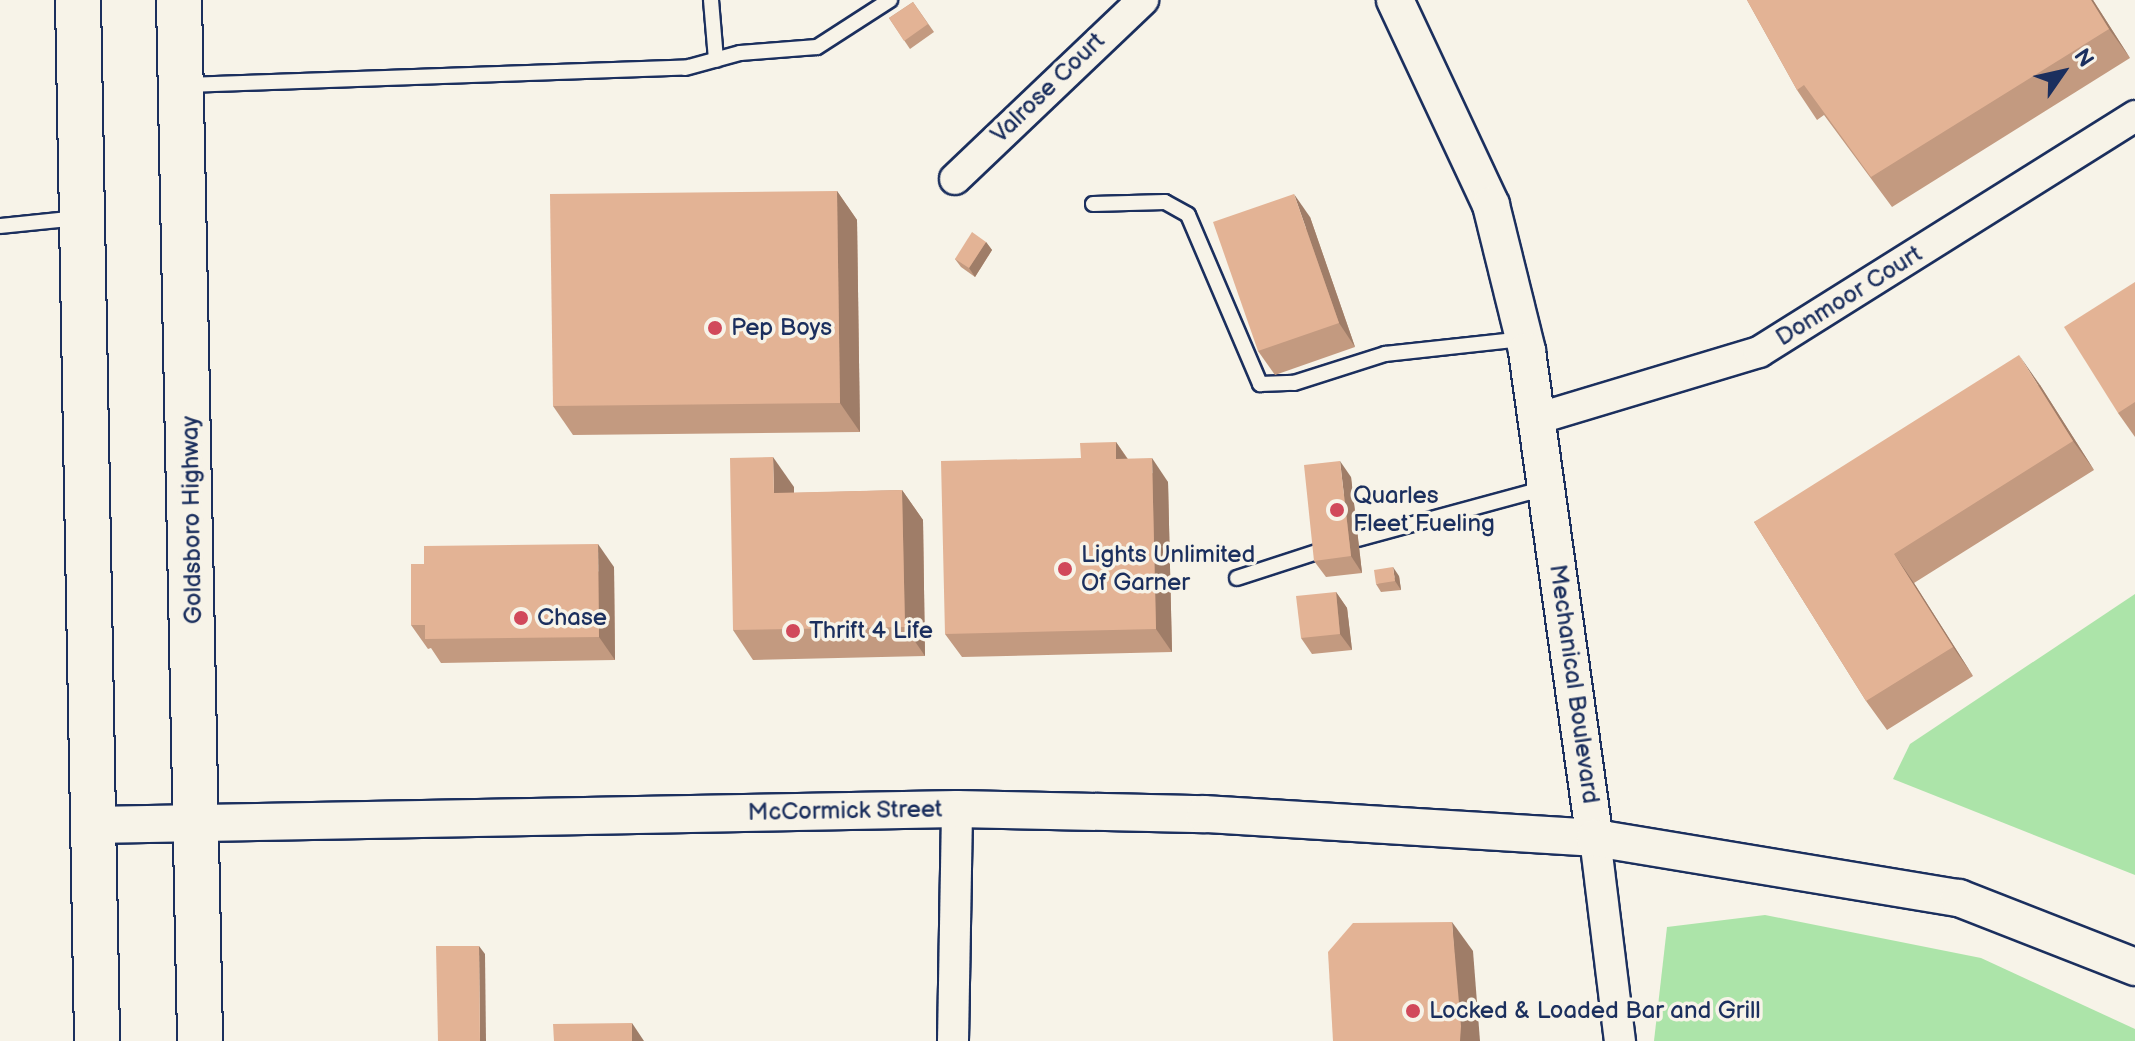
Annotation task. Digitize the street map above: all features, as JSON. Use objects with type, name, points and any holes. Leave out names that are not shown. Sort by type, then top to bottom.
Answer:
[{"type":"main road","points":[[78,0],[97,1041]]},
{"type":"main road","name":"Goldsboro Highway","points":[[179,0],[200,1041]]},
{"type":"street","name":"Mechanical Boulevard","points":[[1395,0],[1491,205],[1524,339],[1595,838],[1959,898],[2135,967]]},
{"type":"street","name":"Valrose Court","points":[[955,179],[1137,2]]},
{"type":"street","name":"Donmoor Court","points":[[1536,419],[1759,352],[2135,116]]},
{"type":"street","name":"McCormick Street","points":[[93,825],[197,826],[957,809],[1205,814],[1595,838]]},
{"type":"street","points":[[953,1041],[957,809]]},
{"type":"street","points":[[1595,838],[1620,1041]]},
{"type":"lane","points":[[711,0],[716,60]]},
{"type":"lane","points":[[181,85],[507,78],[716,60],[817,47],[890,0]]},
{"type":"lane","points":[[1093,204],[1165,202],[1188,215],[1260,384],[1294,383],[1385,354],[1524,339]]},
{"type":"lane","points":[[0,226],[83,217]]},
{"type":"lane","points":[[1358,539],[1546,488]]},
{"type":"lane","points":[[1237,578],[1323,550]]},
{"type":"green space","points":[[2135,594],[2135,875],[1893,779],[1910,744]]},
{"type":"green space","points":[[1765,915],[1981,958],[2135,1029],[2135,1041],[1654,1041],[1667,927]]},
{"type":"building","points":[[1747,0],[2091,0],[2109,29],[1871,177],[1804,85],[1797,90]]},
{"type":"building","points":[[913,2],[928,24],[904,41],[889,18]]},
{"type":"building","name":"Pep Boys","points":[[837,191],[840,403],[553,406],[550,194]]},
{"type":"building","points":[[1294,194],[1339,323],[1258,351],[1213,222]]},
{"type":"building","points":[[972,232],[986,242],[969,268],[955,259]]},
{"type":"building","points":[[2135,282],[2135,402],[2118,413],[2064,327]]},
{"type":"building","points":[[2019,355],[2073,441],[1894,554],[1953,647],[1866,701],[1754,522]]},
{"type":"building","name":"Lights Unlimited Of Garner","points":[[1116,442],[1116,459],[1152,458],[1156,629],[945,634],[941,461],[1081,458],[1080,443]]},
{"type":"building","points":[[773,457],[774,493],[902,490],[905,627],[733,630],[730,458]]},
{"type":"building","name":"Quarles Fleet Fueling","points":[[1340,461],[1351,556],[1314,561],[1304,465]]},
{"type":"building","name":"Chase","points":[[598,544],[599,637],[425,639],[425,625],[411,625],[411,564],[424,564],[424,546]]},
{"type":"building","points":[[1393,567],[1395,581],[1376,584],[1374,570]]},
{"type":"building","points":[[1336,592],[1340,634],[1301,638],[1296,596]]},
{"type":"building","name":"Locked & Loaded Bar and Grill","points":[[1452,922],[1460,1041],[1333,1041],[1328,952],[1353,923]]},
{"type":"building","points":[[436,946],[479,946],[480,1041],[438,1041]]},
{"type":"building","points":[[632,1023],[632,1041],[554,1041],[553,1024]]},
{"type":"place","name":"Pep Boys","points":[[715,328]]},
{"type":"place","name":"Quarles Fleet Fueling","points":[[1337,510]]},
{"type":"place","name":"Lights Unlimited Of Garner","points":[[1065,569]]},
{"type":"place","name":"Chase","points":[[521,618]]},
{"type":"place","name":"Thrift 4 Life","points":[[793,631]]},
{"type":"place","name":"Locked & Loaded Bar and Grill","points":[[1413,1011]]}]
